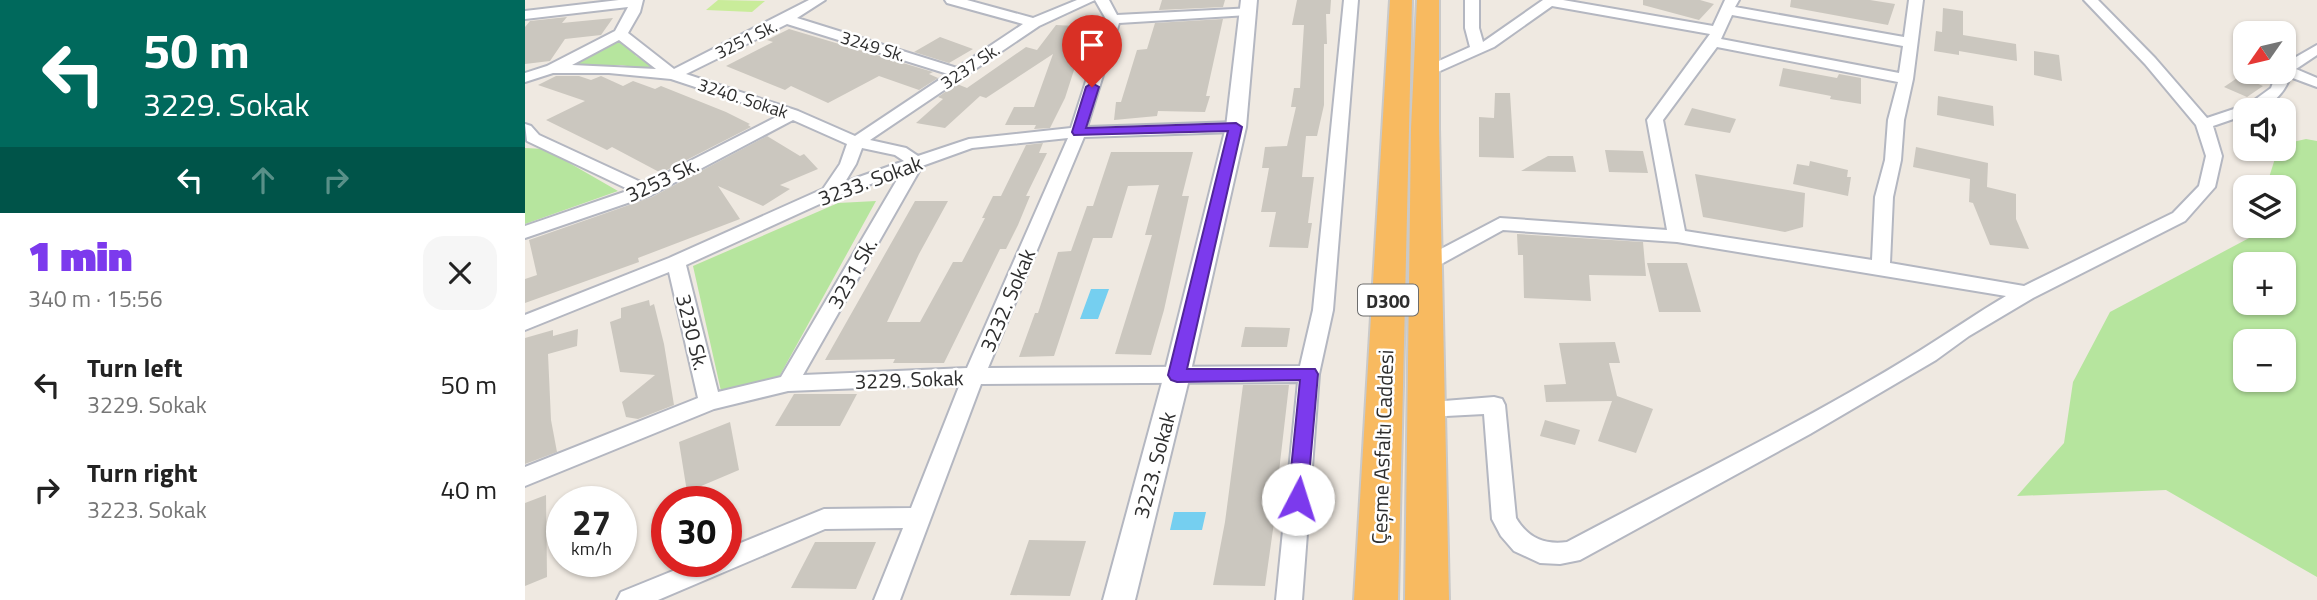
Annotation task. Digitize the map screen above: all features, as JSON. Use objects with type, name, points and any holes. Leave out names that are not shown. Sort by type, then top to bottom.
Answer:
[{"type":"highway","name":"Çeşme Asfaltı Caddesi","points":[[1377,600],[1401,0]]},
{"type":"highway","name":"Çeşme Asfaltı Caddesi","points":[[1427,600],[1428,0]]},
{"type":"street","name":"3251 Sk.","points":[[673,75],[786,19],[818,0]]},
{"type":"street","points":[[952,0],[1034,23]]},
{"type":"street","name":"3237 Sk.","points":[[856,142],[1034,23],[1088,0]]},
{"type":"street","points":[[1102,0],[1113,19],[1249,6]]},
{"type":"street","points":[[1289,600],[1309,374],[1323,310],[1351,0]]},
{"type":"street","points":[[1472,0],[1472,28],[1478,49]]},
{"type":"street","points":[[1881,268],[1884,197],[1912,43],[1916,0]]},
{"type":"street","points":[[1427,409],[1494,405],[1504,519],[1508,529],[1532,550],[1559,555],[1571,552],[1803,428],[1929,355],[1962,331],[2025,293],[2179,217],[2207,187],[2214,156],[2204,124],[2150,61],[2091,0]]},
{"type":"street","points":[[525,15],[636,1]]},
{"type":"street","points":[[525,78],[552,69],[620,34],[636,1]]},
{"type":"street","points":[[1426,72],[1478,49],[1514,29],[1552,1],[1906,79]]},
{"type":"street","points":[[1677,236],[1654,120],[1715,37],[1729,5],[1912,43]]},
{"type":"street","name":"3223. Sokak","points":[[1119,600],[1177,375],[1236,127],[1249,6]]},
{"type":"street","name":"3249 Sk.","points":[[786,19],[959,73]]},
{"type":"street","name":"3232. Sokak","points":[[887,600],[974,376],[1078,132],[1113,19]]},
{"type":"street","name":"3240. Sokak","points":[[620,34],[673,75],[793,114],[856,142],[900,151],[916,162]]},
{"type":"street","points":[[2296,63],[2317,49]]},
{"type":"street","points":[[552,69],[609,69],[673,75]]},
{"type":"street","points":[[2296,74],[2317,83]]},
{"type":"street","points":[[2204,124],[2254,107],[2278,90],[2280,84]]},
{"type":"street","name":"3253 Sk.","points":[[525,232],[645,191],[793,114]]},
{"type":"street","name":"3233. Sokak","points":[[525,323],[676,262],[829,193],[988,140],[1078,132],[1236,127]]},
{"type":"street","points":[[528,136],[645,191]]},
{"type":"street","points":[[829,193],[848,164],[856,142]]},
{"type":"street","name":"3231 Sk.","points":[[788,383],[916,162]]},
{"type":"street","points":[[1427,264],[1500,224],[1677,236],[2025,293]]},
{"type":"street","name":"3230 Sk.","points":[[676,262],[710,402]]},
{"type":"street","name":"3229. Sokak","points":[[525,477],[710,402],[788,383],[974,376],[1309,374]]},
{"type":"street","points":[[742,553],[824,519],[920,518]]},
{"type":"street","points":[[630,600],[685,577]]},
{"type":"green space","points":[[718,0],[765,1],[752,12],[706,10]]},
{"type":"green space","points":[[625,39],[636,56],[663,72],[621,65],[561,67]]},
{"type":"green space","points":[[2306,139],[2317,141],[2317,577],[2166,490],[2017,496],[2064,443],[2073,382],[2110,312],[2249,238],[2296,238],[2296,175],[2270,175],[2274,161],[2296,161],[2296,141]]},
{"type":"green space","points":[[525,148],[545,149],[618,191],[525,224]]},
{"type":"green space","points":[[876,201],[779,377],[721,391],[693,266],[838,203]]},
{"type":"water","points":[[1091,289],[1109,289],[1098,319],[1080,319]]},
{"type":"water","points":[[1174,512],[1206,512],[1202,530],[1170,530]]},
{"type":"building","points":[[1162,0],[1225,0],[1223,7],[1159,10]]},
{"type":"building","points":[[1297,0],[1331,0],[1330,14],[1326,14],[1327,44],[1324,44],[1324,105],[1317,136],[1306,136],[1302,177],[1314,177],[1308,223],[1312,223],[1308,248],[1269,247],[1276,212],[1261,212],[1269,168],[1262,168],[1265,147],[1287,146],[1296,107],[1291,107],[1294,88],[1300,88],[1304,25],[1292,25]]},
{"type":"building","points":[[1643,0],[1700,0],[1714,4],[1699,20],[1643,5]]},
{"type":"building","points":[[1791,0],[1870,0],[1895,4],[1888,25],[1790,7]]},
{"type":"building","points":[[1943,8],[1963,11],[1963,35],[2016,44],[2017,61],[1959,51],[1959,55],[1934,51],[1936,31],[1942,32]]},
{"type":"building","points":[[567,17],[562,23],[613,18],[601,35],[565,39],[550,61],[525,64],[525,27],[530,21]]},
{"type":"building","points":[[1223,19],[1205,112],[1158,111],[1157,116],[1114,120],[1116,102],[1121,102],[1137,50],[1147,49],[1155,23]]},
{"type":"building","points":[[1077,23],[1096,24],[1081,49],[1089,50],[1075,67],[1065,98],[1050,128],[1005,125],[1014,107],[1034,107],[1053,54],[986,98],[980,96],[945,128],[916,123],[943,99],[938,97],[957,84],[967,88],[1026,47],[1037,50],[1056,25],[1076,26]]},
{"type":"building","points":[[789,29],[933,72],[929,74],[938,78],[919,90],[879,76],[828,103],[791,86],[785,90],[726,66],[773,42],[767,40]]},
{"type":"building","points":[[940,37],[973,49],[949,63],[914,52]]},
{"type":"building","points":[[2034,51],[2059,55],[2062,81],[2034,75]]},
{"type":"building","points":[[1783,68],[1837,78],[1839,74],[1861,78],[1861,104],[1779,86]]},
{"type":"building","points":[[556,76],[579,76],[591,80],[601,76],[623,86],[633,81],[655,89],[661,86],[726,112],[751,127],[661,173],[612,147],[607,150],[546,120],[585,101],[538,85]]},
{"type":"building","points":[[2233,81],[2233,84],[2263,86],[2247,97],[2224,87]]},
{"type":"building","points":[[1495,93],[1510,93],[1514,158],[1479,157],[1479,117],[1494,118]]},
{"type":"building","points":[[1938,96],[1993,106],[1994,126],[1937,115]]},
{"type":"building","points":[[1692,108],[1736,119],[1730,133],[1684,125]]},
{"type":"building","points":[[767,136],[800,156],[804,154],[818,169],[780,185],[790,189],[763,206],[718,186],[740,219],[638,258],[639,262],[525,303],[525,279],[537,275],[529,240],[652,197]]},
{"type":"building","points":[[1043,143],[1039,153],[1047,153],[1026,196],[1030,196],[1018,225],[1006,249],[1000,249],[944,363],[893,363],[895,359],[825,360],[915,201],[948,201],[887,322],[920,322],[953,262],[962,262],[985,218],[982,218],[993,196],[1001,196],[1026,145]]},
{"type":"building","points":[[1916,147],[1988,163],[1987,187],[2016,194],[2016,219],[2029,249],[1990,245],[1973,203],[1969,202],[1970,179],[1913,167]]},
{"type":"building","points":[[1605,150],[1643,151],[1648,173],[1609,172]]},
{"type":"building","points":[[1111,152],[1193,152],[1182,196],[1189,196],[1164,310],[1151,355],[1115,354],[1152,235],[1145,235],[1159,185],[1128,186],[1112,238],[1093,238],[1054,356],[1019,357],[1035,313],[1038,313],[1058,252],[1071,251],[1087,206],[1093,206]]},
{"type":"building","points":[[1548,156],[1573,156],[1576,172],[1521,171]]},
{"type":"building","points":[[1810,161],[1848,170],[1847,177],[1851,177],[1848,196],[1793,184],[1797,164],[1809,166]]},
{"type":"building","points":[[1695,174],[1805,193],[1803,227],[1785,232],[1703,217]]},
{"type":"building","points":[[1517,234],[1643,242],[1646,276],[1589,275],[1591,301],[1524,298],[1523,255],[1518,255]]},
{"type":"building","points":[[1647,263],[1687,263],[1701,312],[1659,312]]},
{"type":"building","points":[[649,300],[650,306],[654,304],[664,344],[674,405],[638,419],[626,417],[622,402],[655,375],[620,372],[610,322],[621,318],[621,308]]},
{"type":"building","points":[[1245,327],[1290,328],[1287,347],[1241,347]]},
{"type":"building","points":[[578,329],[577,346],[548,354],[551,420],[557,452],[525,464],[525,338],[553,330],[553,336]]},
{"type":"building","points":[[1615,342],[1620,363],[1609,363],[1617,396],[1653,409],[1636,453],[1598,441],[1612,401],[1546,402],[1544,385],[1566,384],[1559,343]]},
{"type":"building","points":[[1243,385],[1289,385],[1280,480],[1265,586],[1213,585],[1225,522]]},
{"type":"building","points":[[794,394],[857,394],[840,426],[775,426]]},
{"type":"building","points":[[1545,420],[1580,430],[1575,445],[1540,436]]},
{"type":"building","points":[[730,422],[739,470],[701,486],[686,486],[679,442]]},
{"type":"building","points":[[546,495],[547,577],[525,586],[525,503]]},
{"type":"building","points":[[1029,540],[1086,541],[1070,596],[1010,595]]},
{"type":"building","points":[[815,542],[876,542],[856,589],[791,588]]},
{"type":"route","points":[[1092,87],[1078,132],[1236,127],[1177,375],[1309,374],[1298,499]]}]
